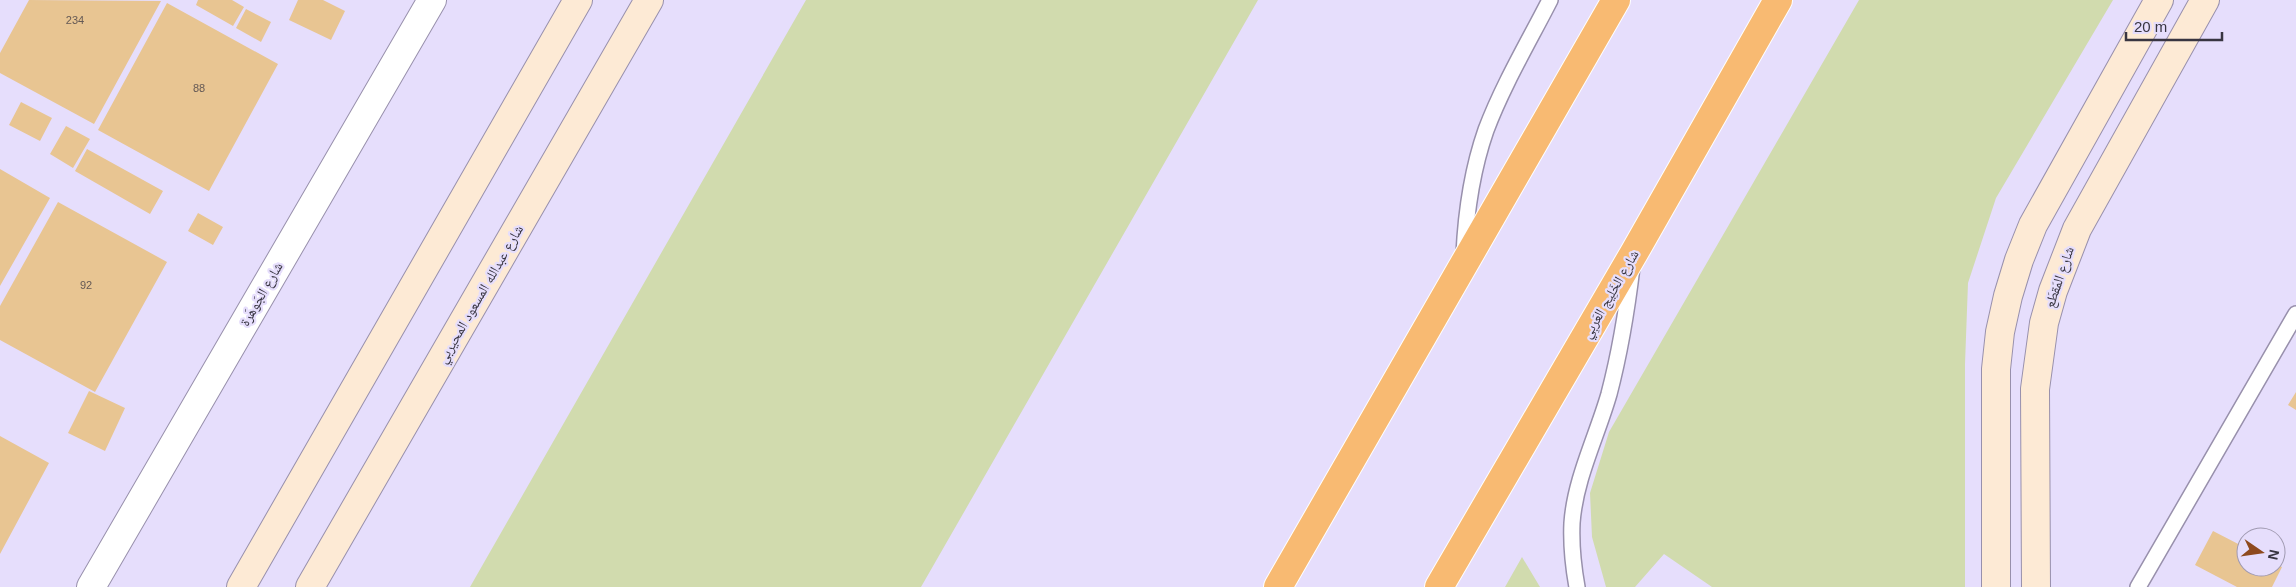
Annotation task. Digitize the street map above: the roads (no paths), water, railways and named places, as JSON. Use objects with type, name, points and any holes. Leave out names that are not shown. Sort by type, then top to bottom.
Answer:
[{"type":"highway","points":[[1278,587],[1616,0]]},
{"type":"highway","name":"شارع الخَلِيج العَربِي","points":[[1438,587],[1634,253],[1778,0]]},
{"type":"street","name":"شارع الجَوهَرة","points":[[91,587],[432,0]]},
{"type":"street","points":[[241,587],[578,0]]},
{"type":"street","name":"شارع عبدالله المسعود المحيربي","points":[[310,587],[649,0]]},
{"type":"street","points":[[1996,587],[1996,369],[2008,296],[2018,260],[2033,225],[2159,0]]},
{"type":"street","name":"شارع المَقطَع","points":[[2036,587],[2035,389],[2038,356],[2053,291],[2063,260],[2077,229],[2205,0]]},
{"type":"lane","points":[[1464,264],[1469,197],[1486,132],[1498,100],[1550,0]]},
{"type":"lane","points":[[1577,587],[1572,559],[1572,521],[1580,483],[1596,438],[1616,365],[1628,300],[1634,253]]},
{"type":"lane","points":[[2138,587],[2296,314]]}]
